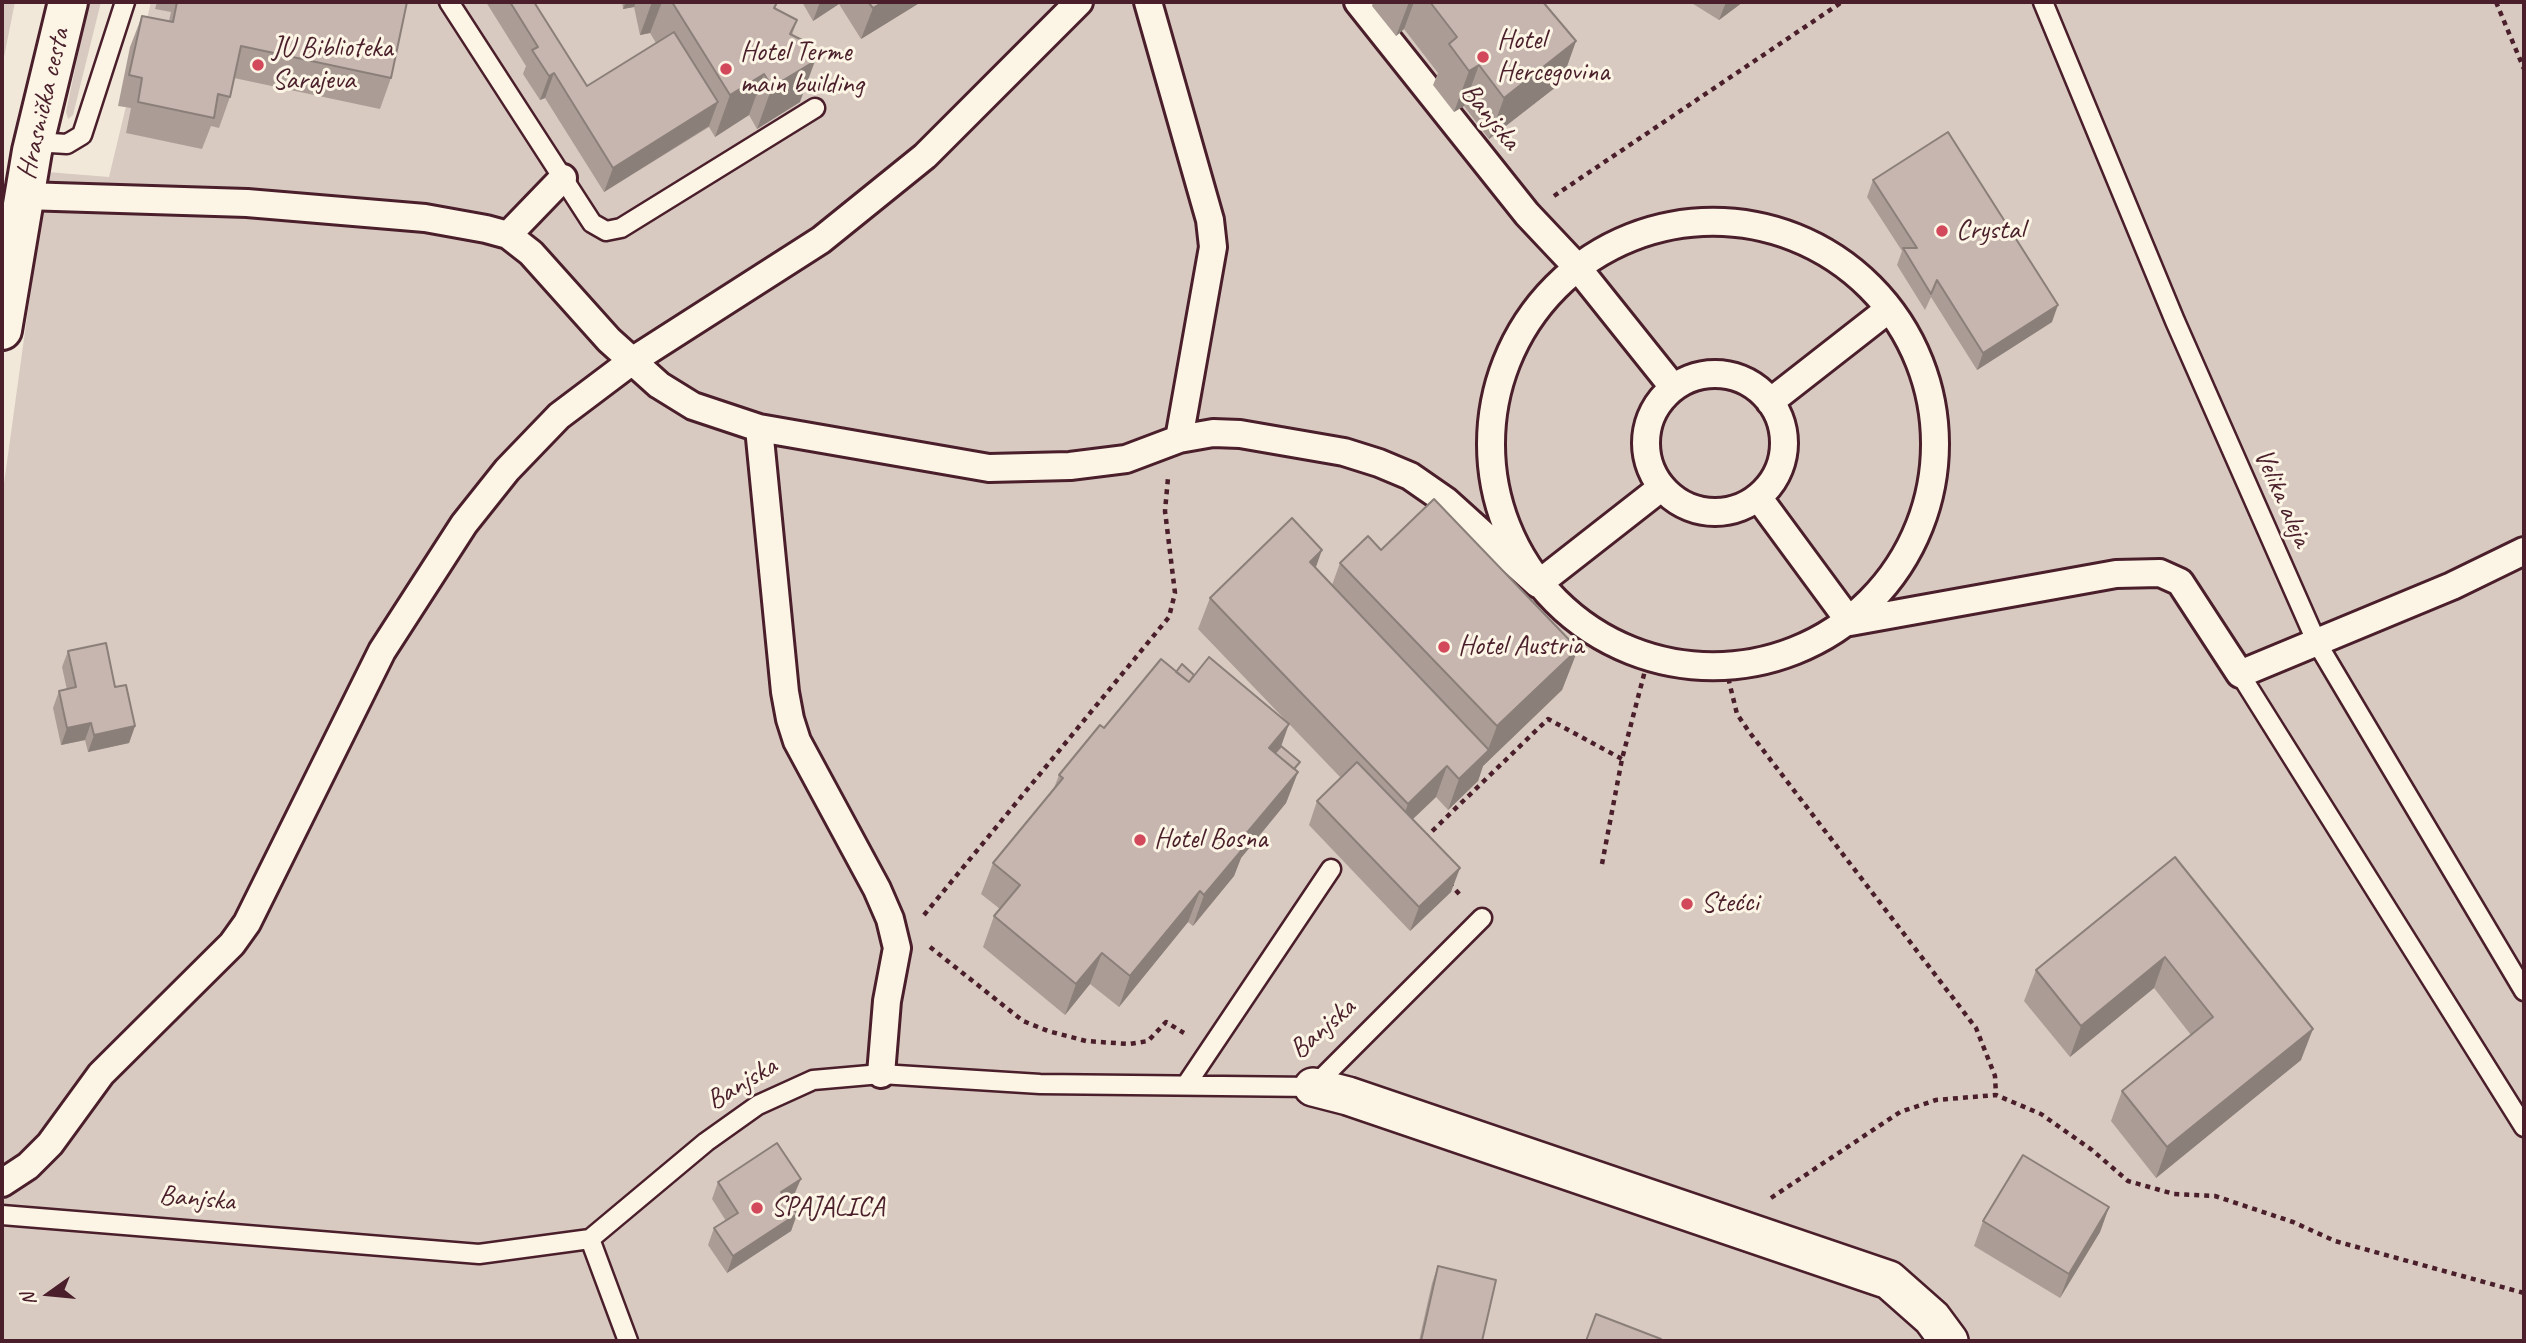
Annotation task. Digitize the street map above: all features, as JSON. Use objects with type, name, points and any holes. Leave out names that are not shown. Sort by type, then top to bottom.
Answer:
[{"type":"street","name":"Hrasnička cesta","points":[[2,330],[34,142],[68,2]]},
{"type":"street","points":[[2,1183],[28,1166],[43,1151],[101,1074],[232,944],[247,923],[382,651],[457,534],[507,470],[559,416],[632,361],[821,240],[925,156],[1079,2]]},
{"type":"street","points":[[1148,2],[1210,220],[1213,247],[1179,439]]},
{"type":"street","name":"Banjska","points":[[1358,2],[1527,214],[1577,267],[1673,387]]},
{"type":"street","points":[[508,235],[563,178]]},
{"type":"street","points":[[24,196],[247,202],[425,218],[508,235],[531,253],[609,340],[659,385],[692,406],[759,428],[989,468],[1070,466],[1126,459],[1179,439],[1213,433],[1240,434],[1344,452],[1410,476],[1446,500],[1538,584],[1591,632],[1647,659],[1726,669],[1794,654],[1850,622],[1900,567],[1927,507],[1935,460],[1934,418],[1922,368],[1889,309],[1854,272],[1821,250],[1783,232],[1746,223],[1681,223],[1624,239],[1577,267],[1527,319],[1500,377],[1489,428],[1497,504],[1538,584]]},
{"type":"street","points":[[1770,401],[1889,309]]},
{"type":"street","points":[[1714,373],[1735,376],[1755,386],[1770,401],[1780,420],[1784,441],[1777,472],[1758,497],[1740,507],[1718,512],[1688,505],[1662,487],[1650,468],[1646,446],[1653,413],[1673,387],[1692,377],[1714,373]]},
{"type":"street","points":[[759,428],[785,692],[790,719],[797,741],[877,889],[890,919],[904,939],[887,1002],[881,1074]]},
{"type":"street","points":[[1538,584],[1662,487]]},
{"type":"street","points":[[1758,497],[1850,622]]},
{"type":"street","points":[[1850,622],[2116,574],[2160,573],[2180,582],[2240,674],[2452,586],[2524,551]]},
{"type":"street","points":[[1312,1087],[1888,1280],[1911,1297],[1949,1341]]},
{"type":"lane","points":[[34,142],[67,144],[82,135],[125,2]]},
{"type":"lane","points":[[449,2],[592,223],[606,231],[621,228],[815,108]]},
{"type":"lane","name":"Velika aleja","points":[[2043,2],[2170,308],[2317,643],[2524,991]]},
{"type":"lane","points":[[2240,674],[2524,1127]]},
{"type":"lane","points":[[1186,1085],[1331,869]]},
{"type":"lane","name":"Banjska","points":[[2,1215],[479,1254],[590,1239],[706,1142],[758,1105],[813,1080],[881,1074],[1040,1084],[1312,1087],[1482,918]]},
{"type":"lane","points":[[590,1239],[628,1341]]},
{"type":"path","points":[[1527,214],[1842,2]]},
{"type":"path","points":[[2496,2],[2524,69]]},
{"type":"path","points":[[1179,439],[1167,489],[1166,511],[1175,593],[1169,617],[904,939],[1023,1021],[1048,1031],[1086,1041],[1129,1044],[1148,1041],[1166,1022],[1211,1049]]},
{"type":"path","points":[[1602,864],[1622,759],[1647,659]]},
{"type":"path","points":[[1726,669],[1737,714],[1750,733],[1976,1028],[1995,1076],[1996,1095]]},
{"type":"path","points":[[1416,846],[1548,719],[1622,759]]},
{"type":"path","points":[[1444,877],[1482,918]]},
{"type":"path","points":[[1730,1226],[1900,1112],[1936,1100],[1996,1095],[2041,1114],[2092,1150],[2128,1181],[2174,1194],[2215,1196],[2293,1222],[2335,1241],[2524,1293]]},
{"type":"shaded area","points":[[2,2],[15,2],[2,67]]},
{"type":"shaded area","points":[[89,2],[101,2],[73,115],[68,119],[66,112]]},
{"type":"shaded area","points":[[151,2],[2524,2],[2524,1341],[2,1341],[2,498],[47,172],[109,177]]},
{"type":"building","name":"JU Biblioteka Sarajeva","points":[[177,2],[407,2],[391,78],[241,46],[230,97],[218,94],[214,118],[138,102],[142,78],[129,75],[142,16],[173,22]]},
{"type":"building","points":[[510,2],[534,2],[587,86],[674,32],[718,102],[613,168],[554,73],[549,76],[532,50],[538,47]]},
{"type":"building","points":[[672,2],[777,2],[774,8],[797,20],[790,34],[804,41],[815,61],[772,87],[764,74],[730,95]]},
{"type":"building","points":[[868,2],[883,2],[873,8]]},
{"type":"building","points":[[1430,2],[1543,2],[1576,41],[1504,98],[1479,65],[1469,71],[1449,44],[1457,37]]},
{"type":"building","name":"Crystal","points":[[1948,132],[2058,305],[1983,353],[1937,280],[1931,294],[1903,248],[1917,248],[1873,180]]},
{"type":"building","points":[[1434,499],[1578,649],[1497,726],[1340,563],[1368,536],[1381,550]]},
{"type":"building","points":[[1292,518],[1322,550],[1310,562],[1489,750],[1459,779],[1447,766],[1408,804],[1210,598]]},
{"type":"building","points":[[106,643],[115,687],[126,685],[135,726],[94,735],[91,723],[67,728],[59,691],[76,687],[68,651]]},
{"type":"building","name":"Hotel Bosna","points":[[1209,657],[1289,724],[1269,748],[1298,772],[1240,841],[1246,845],[1204,895],[1200,891],[1130,976],[1102,953],[1076,984],[994,916],[1020,885],[993,863],[1063,778],[1059,775],[1100,725],[1104,728],[1161,659],[1189,682]]},
{"type":"building","points":[[1182,664],[1194,675],[1189,682],[1176,672]]},
{"type":"building","points":[[1281,746],[1300,762],[1294,769],[1275,753]]},
{"type":"building","points":[[1357,762],[1460,868],[1419,907],[1317,801]]},
{"type":"building","points":[[2175,857],[2313,1029],[2167,1147],[2122,1091],[2213,1017],[2165,957],[2081,1026],[2036,970]]},
{"type":"building","points":[[777,1143],[801,1179],[781,1192],[797,1214],[733,1256],[714,1228],[738,1213],[718,1182]]},
{"type":"building","points":[[2023,1155],[2109,1207],[2069,1274],[1983,1221]]},
{"type":"building","points":[[1438,1266],[1496,1280],[1482,1341],[1421,1341]]},
{"type":"building","points":[[1596,1314],[1661,1339],[1586,1341]]},
{"type":"place","name":"Hotel Hercegovina","points":[[1483,57]]},
{"type":"place","name":"JU Biblioteka Sarajeva","points":[[258,65]]},
{"type":"place","name":"Hotel Terme main building","points":[[726,69]]},
{"type":"place","name":"Crystal","points":[[1942,231]]},
{"type":"place","name":"Hotel Austria","points":[[1444,647]]},
{"type":"place","name":"Hotel Bosna","points":[[1140,840]]},
{"type":"place","name":"Stećci","points":[[1687,904]]},
{"type":"place","name":"SPAJALICA","points":[[757,1208]]}]
